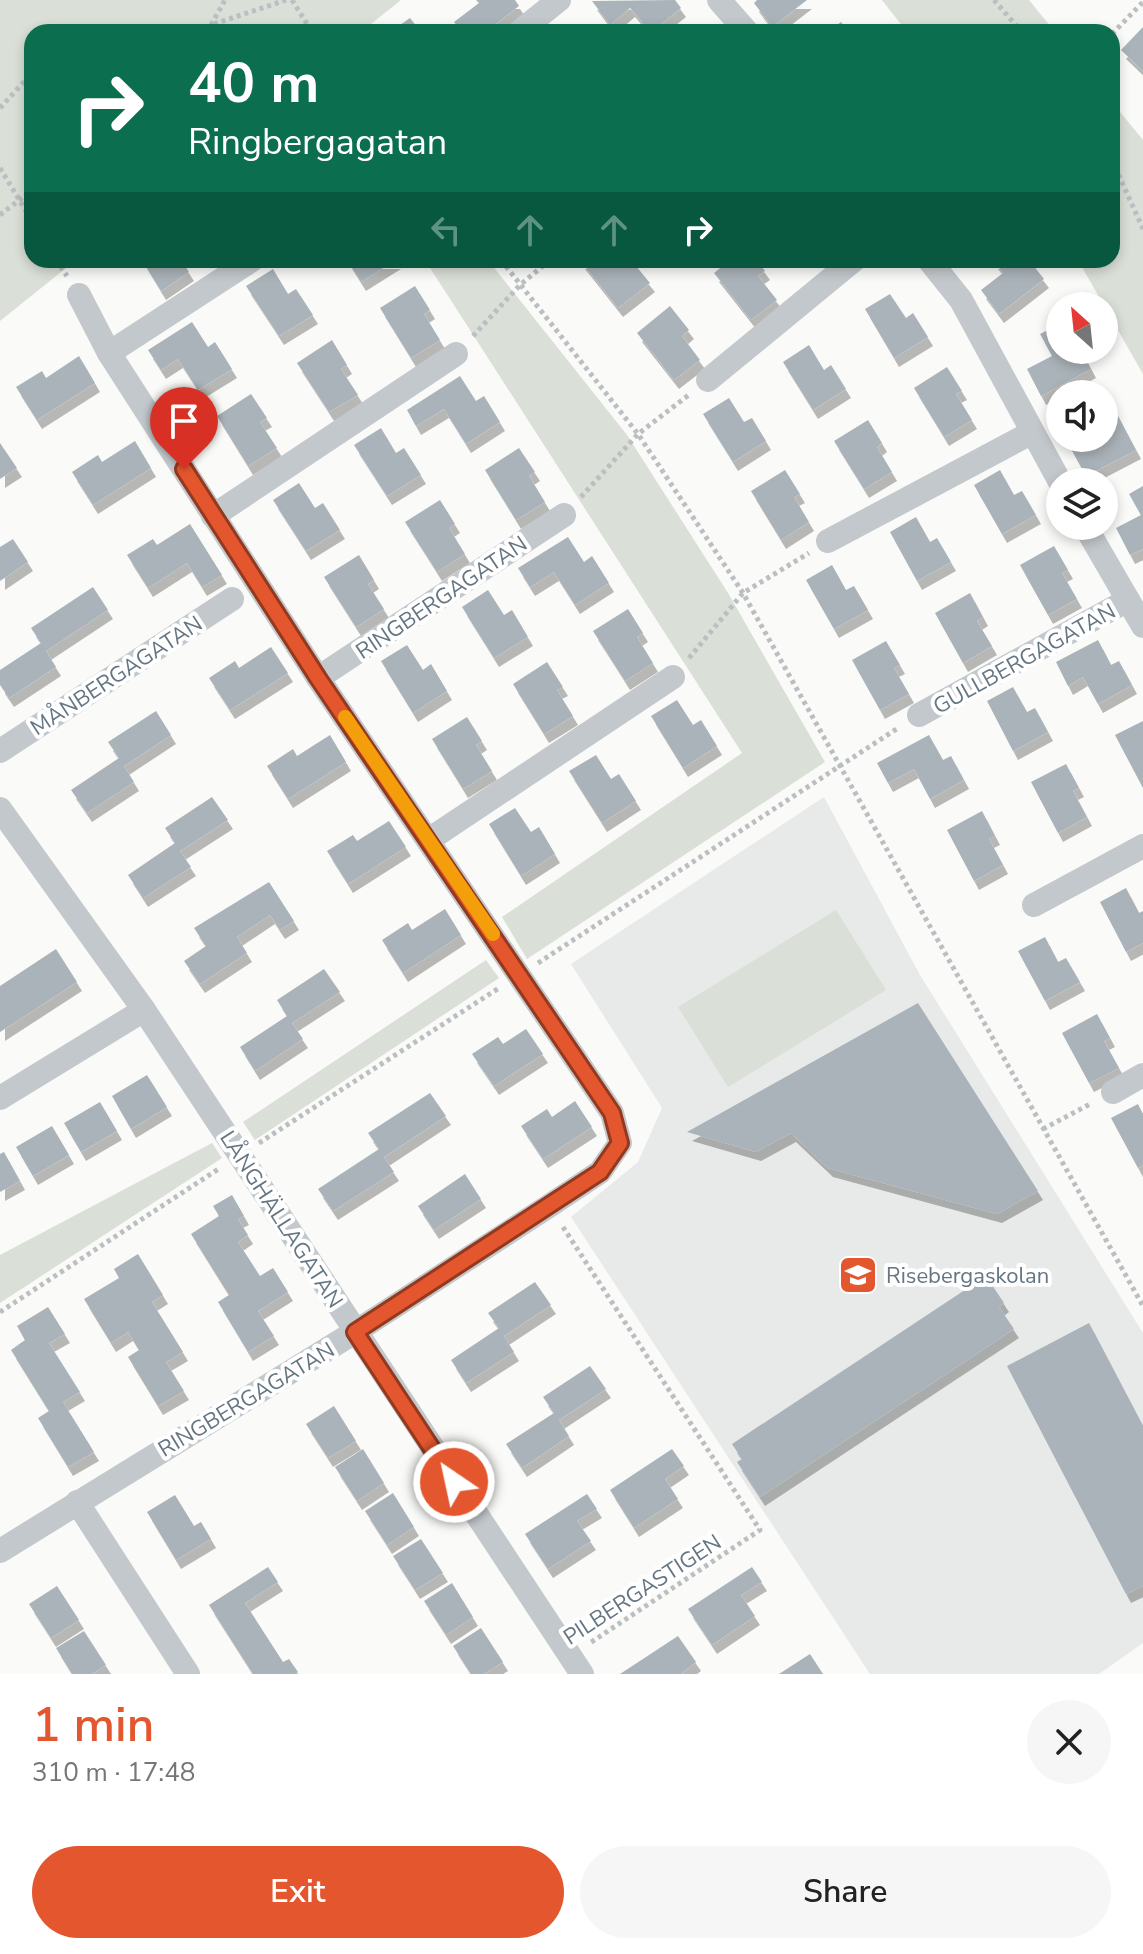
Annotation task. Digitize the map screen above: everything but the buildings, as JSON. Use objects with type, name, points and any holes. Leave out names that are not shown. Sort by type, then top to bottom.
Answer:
[{"type":"street","points":[[529,24],[559,0]]},
{"type":"street","points":[[719,0],[740,24]]},
{"type":"street","points":[[109,353],[240,268]]},
{"type":"street","points":[[708,380],[844,268]]},
{"type":"street","points":[[935,268],[961,300],[1052,468]]},
{"type":"street","name":"RINGBERGAGATAN","points":[[0,1551],[355,1332],[549,1206],[600,1172],[620,1143],[612,1113],[430,839],[318,678],[109,353],[79,295]]},
{"type":"street","points":[[213,516],[456,354]]},
{"type":"street","points":[[828,541],[1031,433]]},
{"type":"street","name":"RINGBERGAGATAN","points":[[318,678],[564,515]]},
{"type":"street","name":"GULLBERGAGATAN","points":[[1093,540],[1143,626]]},
{"type":"street","name":"MÅNBERGAGATAN","points":[[0,751],[232,599]]},
{"type":"street","name":"GULLBERGAGATAN","points":[[919,715],[1128,600]]},
{"type":"street","points":[[430,839],[673,677]]},
{"type":"street","name":"LÅNGHÄLLAGATAN","points":[[0,809],[144,1010],[576,1665]]},
{"type":"street","points":[[1034,905],[1143,846]]},
{"type":"street","points":[[0,1098],[144,1010]]},
{"type":"street","points":[[1113,1092],[1143,1075]]},
{"type":"street","points":[[77,1502],[188,1674]]},
{"type":"path","points":[[214,24],[225,0]]},
{"type":"path","points":[[214,24],[286,0]]},
{"type":"path","points":[[292,0],[307,24]]},
{"type":"path","points":[[994,0],[1015,24]]},
{"type":"path","points":[[1120,26],[1143,2]]},
{"type":"path","points":[[0,108],[24,82]]},
{"type":"path","points":[[0,168],[24,208]]},
{"type":"path","points":[[1120,178],[1143,229]]},
{"type":"path","points":[[0,215],[24,196]]},
{"type":"path","points":[[507,268],[638,434],[743,593],[1143,1306]]},
{"type":"path","points":[[456,354],[520,285],[540,268]]},
{"type":"path","points":[[564,515],[638,434],[708,380]]},
{"type":"path","points":[[673,677],[743,593],[828,541]]},
{"type":"path","points":[[0,1312],[840,763],[919,715]]},
{"type":"path","points":[[1043,1129],[1113,1092]]},
{"type":"path","name":"PILBERGASTIGEN","points":[[549,1206],[760,1530],[576,1665]]},
{"type":"shaded area","points":[[0,0],[401,0],[371,24],[24,24],[24,268],[66,268],[0,321]]},
{"type":"shaded area","points":[[882,0],[1029,0],[1048,24],[901,24]]},
{"type":"shaded area","points":[[1120,112],[1143,140],[1143,374],[1118,330],[1118,292],[1096,292],[1083,268],[1120,268]]},
{"type":"shaded area","points":[[430,268],[494,268],[627,435],[728,593],[825,762],[527,959],[502,917],[742,753]]},
{"type":"shaded area","name":"Risebergaskolan","points":[[824,797],[920,975],[1143,1333],[1143,1643],[1099,1674],[870,1674],[571,1217],[638,1162],[662,1108],[571,964]]},
{"type":"shaded area","points":[[836,910],[886,990],[728,1087],[678,1007]]},
{"type":"shaded area","points":[[486,960],[499,978],[255,1140],[243,1122]]},
{"type":"shaded area","points":[[212,1143],[222,1158],[0,1303],[0,1255]]},
{"type":"slow traffic","points":[[345,717],[493,934]]},
{"type":"place","name":"Risebergaskolan","points":[[858,1275]]},
{"type":"route","points":[[184,469],[318,678],[430,839],[612,1113],[620,1143],[600,1172],[355,1332],[454,1482]]}]
